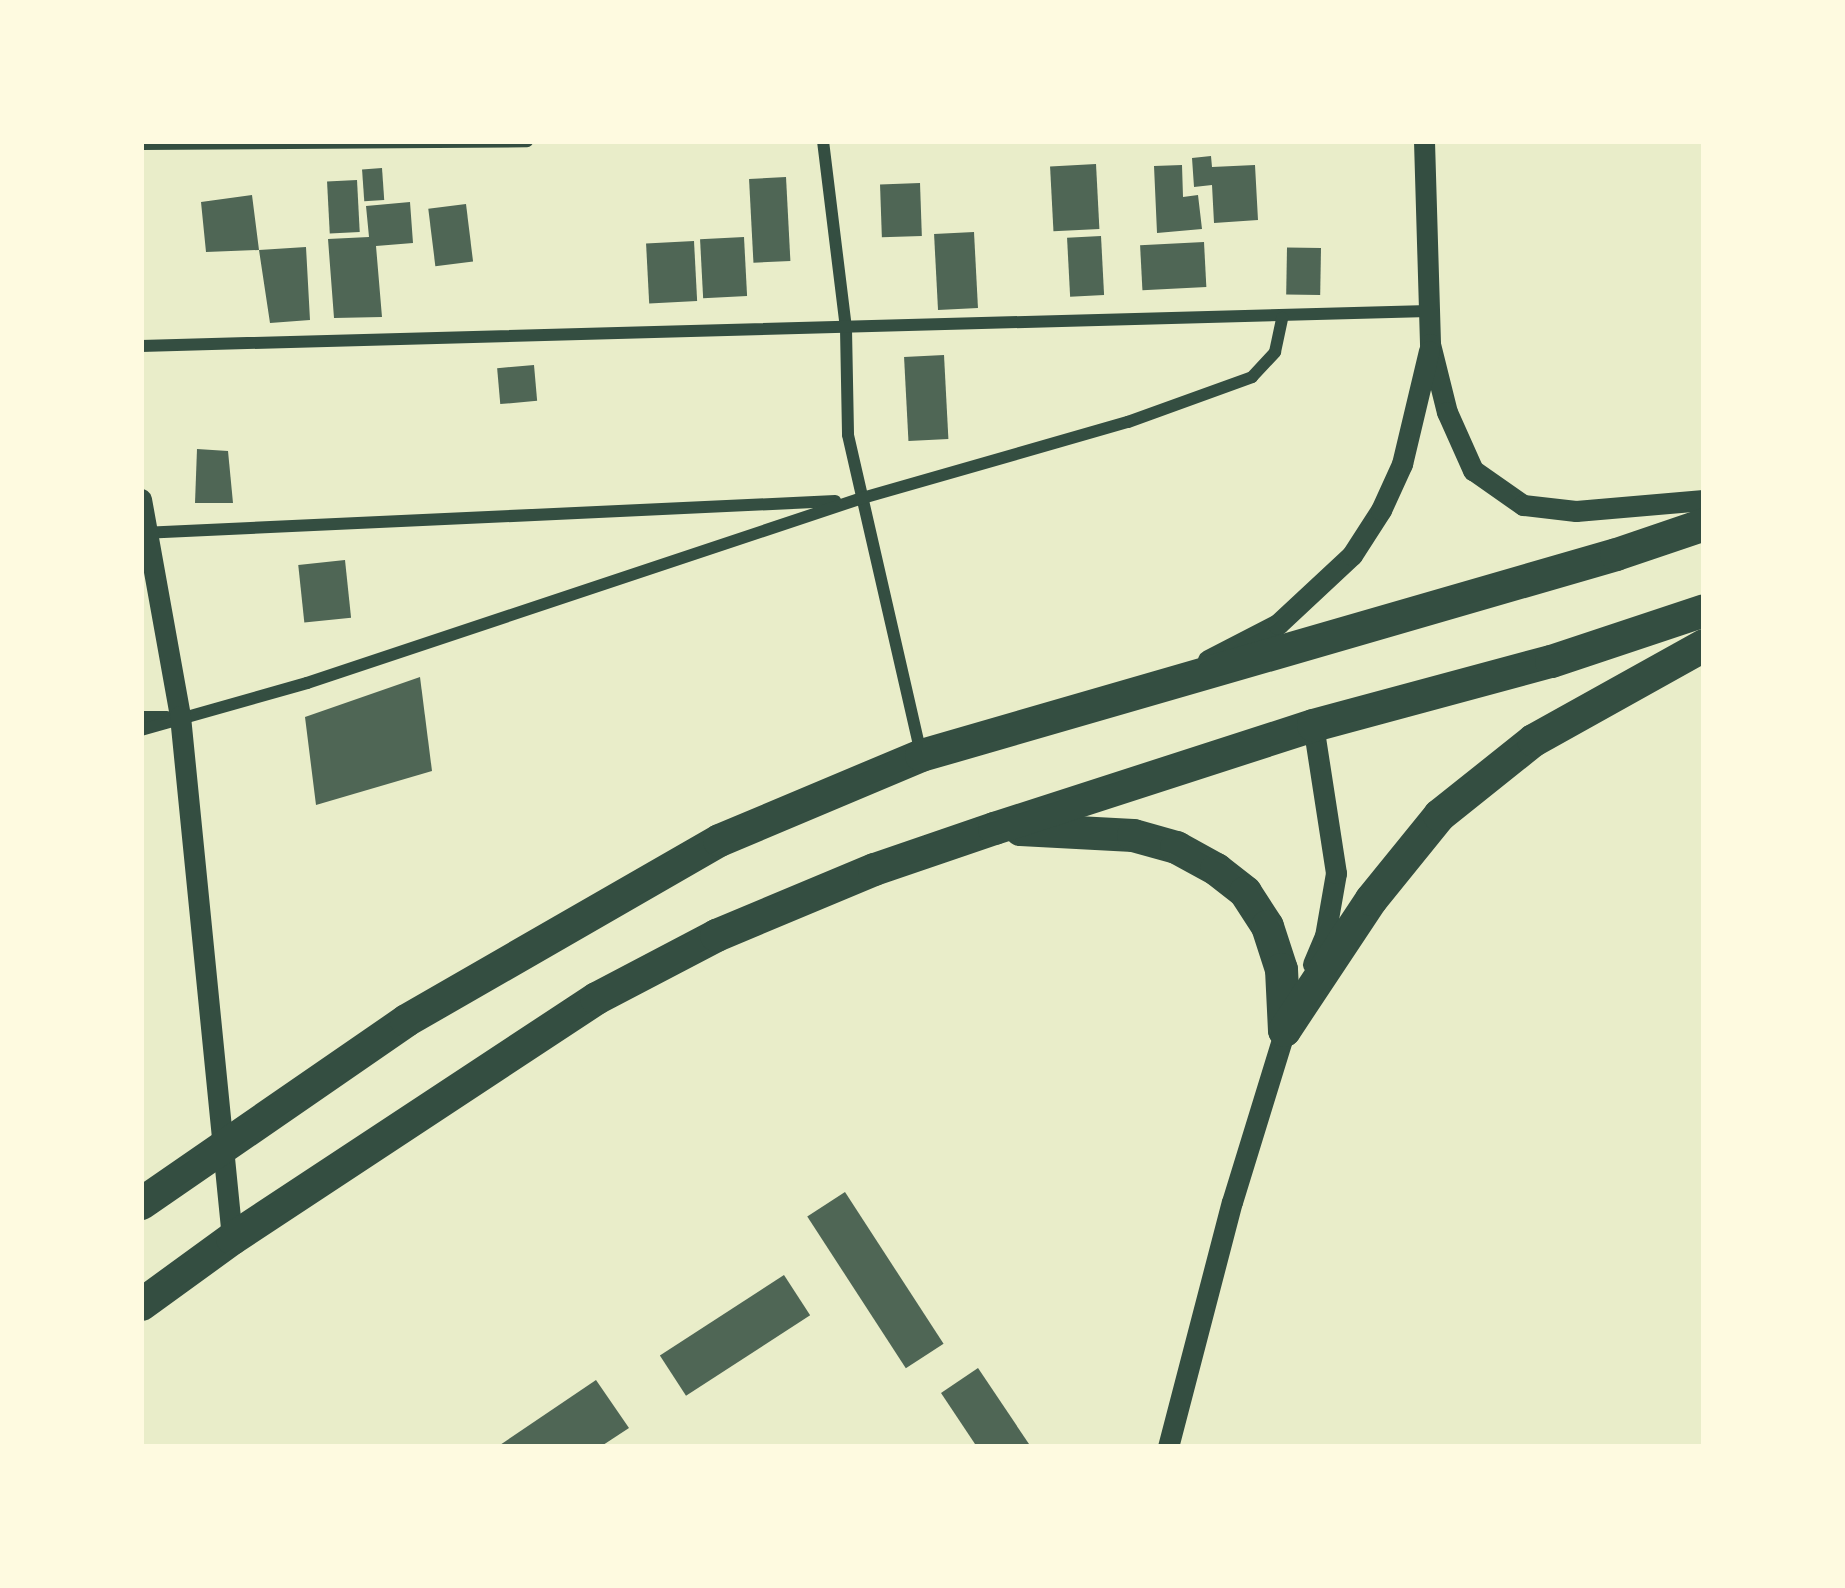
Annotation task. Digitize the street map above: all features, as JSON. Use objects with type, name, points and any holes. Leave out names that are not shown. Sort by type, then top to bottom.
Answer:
[{"type":"highway","points":[[141,1203],[406,1020],[598,905],[719,840],[921,755],[1594,561],[1704,524]]},
{"type":"highway","points":[[141,1304],[232,1238],[596,998],[716,935],[874,869],[994,828],[1313,725],[1551,661],[1704,610]]},
{"type":"highway","points":[[1284,1030],[1371,899],[1439,815],[1533,740],[1704,645]]},
{"type":"highway","points":[[994,828],[1133,835],[1176,847],[1216,869],[1245,892],[1267,926],[1280,969],[1284,1030]]},
{"type":"street","points":[[141,144],[527,141]]},
{"type":"street","points":[[823,141],[846,329],[848,435],[921,755]]},
{"type":"street","points":[[1166,682],[1278,624],[1352,555],[1382,510],[1402,464],[1430,344],[1424,141]]},
{"type":"street","points":[[141,346],[1430,311]]},
{"type":"street","points":[[141,730],[307,683],[859,499],[1108,429],[1252,377],[1275,352],[1282,318]]},
{"type":"street","points":[[1430,344],[1447,412],[1473,470],[1523,505],[1576,511],[1704,500]]},
{"type":"street","points":[[141,499],[143,533],[180,716],[232,1238]]},
{"type":"street","points":[[143,533],[859,499]]},
{"type":"street","points":[[141,717],[180,716]]},
{"type":"street","points":[[1168,1447],[1232,1202],[1284,1030],[1325,936],[1336,873],[1313,725]]},
{"type":"building","points":[[1211,156],[1212,167],[1255,165],[1258,220],[1214,223],[1212,185],[1194,187],[1192,158]]},
{"type":"building","points":[[1096,164],[1099,229],[1053,231],[1050,166]]},
{"type":"building","points":[[1182,165],[1183,197],[1198,195],[1202,229],[1157,233],[1154,166]]},
{"type":"building","points":[[382,168],[384,200],[364,201],[362,169]]},
{"type":"building","points":[[786,177],[790,261],[753,263],[749,179]]},
{"type":"building","points":[[357,180],[360,232],[330,233],[327,182]]},
{"type":"building","points":[[920,183],[922,236],[882,237],[880,184]]},
{"type":"building","points":[[252,195],[259,250],[206,252],[201,202]]},
{"type":"building","points":[[410,202],[413,243],[376,246],[382,317],[334,318],[328,239],[369,237],[366,206]]},
{"type":"building","points":[[466,204],[473,262],[435,266],[428,209]]},
{"type":"building","points":[[974,232],[978,308],[938,310],[934,234]]},
{"type":"building","points":[[1101,236],[1104,295],[1070,297],[1067,238]]},
{"type":"building","points":[[744,237],[747,296],[703,298],[700,239]]},
{"type":"building","points":[[694,241],[697,301],[649,303],[646,244]]},
{"type":"building","points":[[1204,242],[1206,287],[1142,290],[1140,245]]},
{"type":"building","points":[[306,247],[310,320],[270,323],[259,250]]},
{"type":"building","points":[[1287,247],[1321,248],[1320,295],[1286,294]]},
{"type":"building","points":[[944,355],[948,439],[908,441],[904,357]]},
{"type":"building","points":[[534,365],[537,401],[500,404],[497,368]]},
{"type":"building","points":[[197,449],[228,451],[233,503],[195,503]]},
{"type":"building","points":[[345,560],[351,618],[304,623],[298,565]]},
{"type":"building","points":[[420,677],[432,771],[316,805],[305,717]]},
{"type":"building","points":[[845,1192],[944,1344],[906,1368],[807,1217]]},
{"type":"building","points":[[784,1275],[810,1315],[686,1396],[660,1356]]},
{"type":"building","points":[[978,1368],[1031,1447],[977,1447],[941,1393]]},
{"type":"building","points":[[596,1380],[629,1428],[600,1447],[497,1447]]}]
